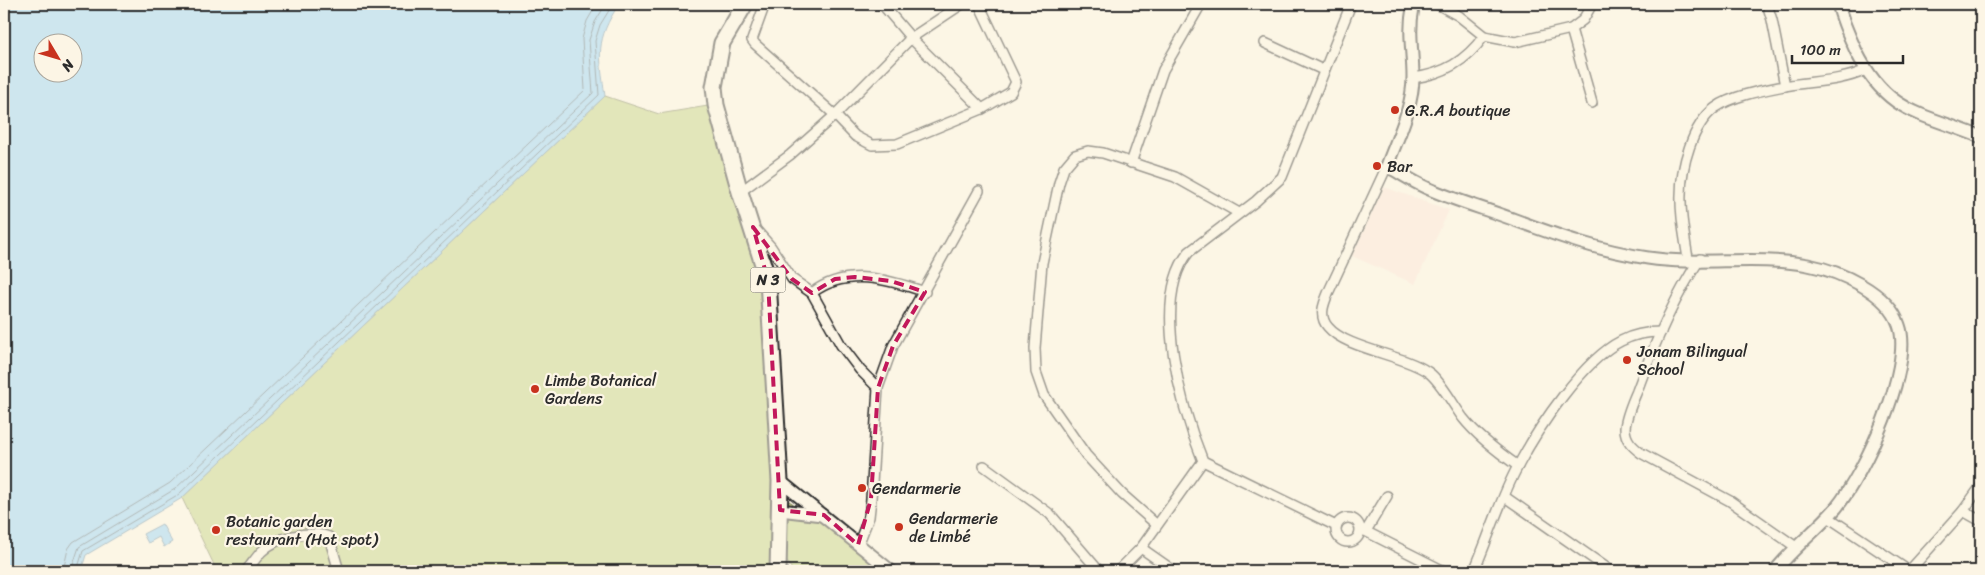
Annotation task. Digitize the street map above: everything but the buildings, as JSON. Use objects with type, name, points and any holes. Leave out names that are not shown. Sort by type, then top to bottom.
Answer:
[{"type":"highway","name":"N 3","points":[[745,4],[722,43],[714,87],[716,106],[740,192],[753,227],[768,280],[780,481],[778,571]]},
{"type":"street","points":[[765,4],[753,34],[752,40],[755,44],[835,114],[855,136],[872,145],[897,144],[982,109],[1011,92],[1016,82],[979,4]]},
{"type":"street","points":[[882,4],[912,38],[982,109]]},
{"type":"street","points":[[740,192],[790,155],[835,114],[912,38],[962,4]]},
{"type":"street","points":[[1131,162],[1163,70],[1201,4]]},
{"type":"street","points":[[1336,526],[1203,461],[1185,410],[1174,355],[1171,320],[1173,297],[1183,259],[1189,252],[1239,214],[1282,177],[1323,70],[1351,4]]},
{"type":"street","points":[[1437,4],[1459,16],[1484,36],[1515,42],[1571,30],[1583,20],[1592,4]]},
{"type":"street","points":[[1766,4],[1772,20],[1786,86]]},
{"type":"street","points":[[1838,4],[1847,30],[1866,70],[1883,92],[1897,103],[1912,111],[1981,137]]},
{"type":"street","points":[[1411,5],[1410,37],[1413,78],[1409,104],[1387,166],[1329,291],[1322,311],[1326,325],[1336,336],[1417,365],[1431,374],[1465,420],[1484,440],[1518,466]]},
{"type":"street","points":[[1571,30],[1592,103]]},
{"type":"street","points":[[1413,78],[1428,76],[1458,63],[1470,53],[1484,36]]},
{"type":"street","points":[[1265,43],[1323,70]]},
{"type":"street","points":[[1688,259],[1681,194],[1686,163],[1700,124],[1715,107],[1752,93],[1786,86],[1834,80],[1866,70]]},
{"type":"street","points":[[1158,525],[1122,494],[1086,455],[1044,396],[1036,372],[1042,263],[1064,168],[1075,155],[1088,151],[1103,153],[1175,177],[1239,214]]},
{"type":"street","points":[[1387,166],[1428,188],[1574,242],[1649,258],[1758,260],[1806,264],[1844,275],[1864,286],[1887,306],[1899,325],[1902,355],[1880,427],[1868,458],[1847,493],[1828,517],[1775,571]]},
{"type":"street","points":[[858,545],[869,518],[878,388],[893,346],[925,292],[979,191]]},
{"type":"street","points":[[753,227],[771,247],[792,279],[812,293],[841,345],[860,370],[878,388]]},
{"type":"street","points":[[1700,259],[1684,283],[1661,332],[1627,418],[1625,429],[1629,443],[1651,459],[1694,480],[1749,513],[1796,548]]},
{"type":"street","points":[[812,293],[834,279],[855,277],[891,280],[925,292]]},
{"type":"street","points":[[1474,571],[1518,466],[1552,412],[1587,369],[1620,342],[1646,332],[1661,332]]},
{"type":"street","points":[[1118,571],[1141,548],[1203,461]]},
{"type":"street","points":[[984,466],[1050,514],[1099,571]]},
{"type":"street","points":[[780,481],[891,571]]},
{"type":"street","points":[[1828,517],[1909,571],[1963,511],[1981,486]]},
{"type":"street","points":[[1388,496],[1363,530],[1356,540],[1348,542],[1338,537],[1336,526],[1340,520],[1347,517],[1358,522],[1363,530],[1444,571]]},
{"type":"street","points":[[1505,496],[1610,571]]},
{"type":"street","points":[[780,510],[824,515]]},
{"type":"street","points":[[1963,511],[1981,521]]},
{"type":"street","points":[[246,571],[262,550],[286,538],[315,532],[329,537],[339,571]]},
{"type":"street","points":[[1141,548],[1174,571]]},
{"type":"highlighted area","points":[[753,227],[792,279],[812,293],[835,279],[855,277],[891,281],[925,292],[893,346],[878,388],[871,499],[858,545],[824,515],[780,510],[768,280]]},
{"type":"shaded area","points":[[1384,187],[1449,210],[1415,284],[1352,256]]},
{"type":"green space","name":"Limbe Botanical Gardens","points":[[605,96],[659,114],[714,105],[767,283],[780,495],[855,545],[887,571],[793,571],[778,547],[777,571],[217,571],[182,498]]},
{"type":"water","points":[[4,4],[619,4],[602,38],[600,58],[605,96],[182,498],[86,555],[81,571],[4,571]]},
{"type":"water","points":[[162,524],[172,542],[164,547],[159,537],[148,543],[143,534]]},
{"type":"place","name":"G.R.A boutique","points":[[1395,110]]},
{"type":"place","name":"Bar","points":[[1377,166]]},
{"type":"place","name":"Jonam Bilingual School","points":[[1627,360]]},
{"type":"place","name":"Limbe Botanical Gardens","points":[[535,389]]},
{"type":"place","name":"Gendarmerie","points":[[862,488]]},
{"type":"place","name":"Gendarmerie de Limbé","points":[[899,527]]},
{"type":"place","name":"Botanic garden restaurant (Hot spot)","points":[[216,530]]}]
